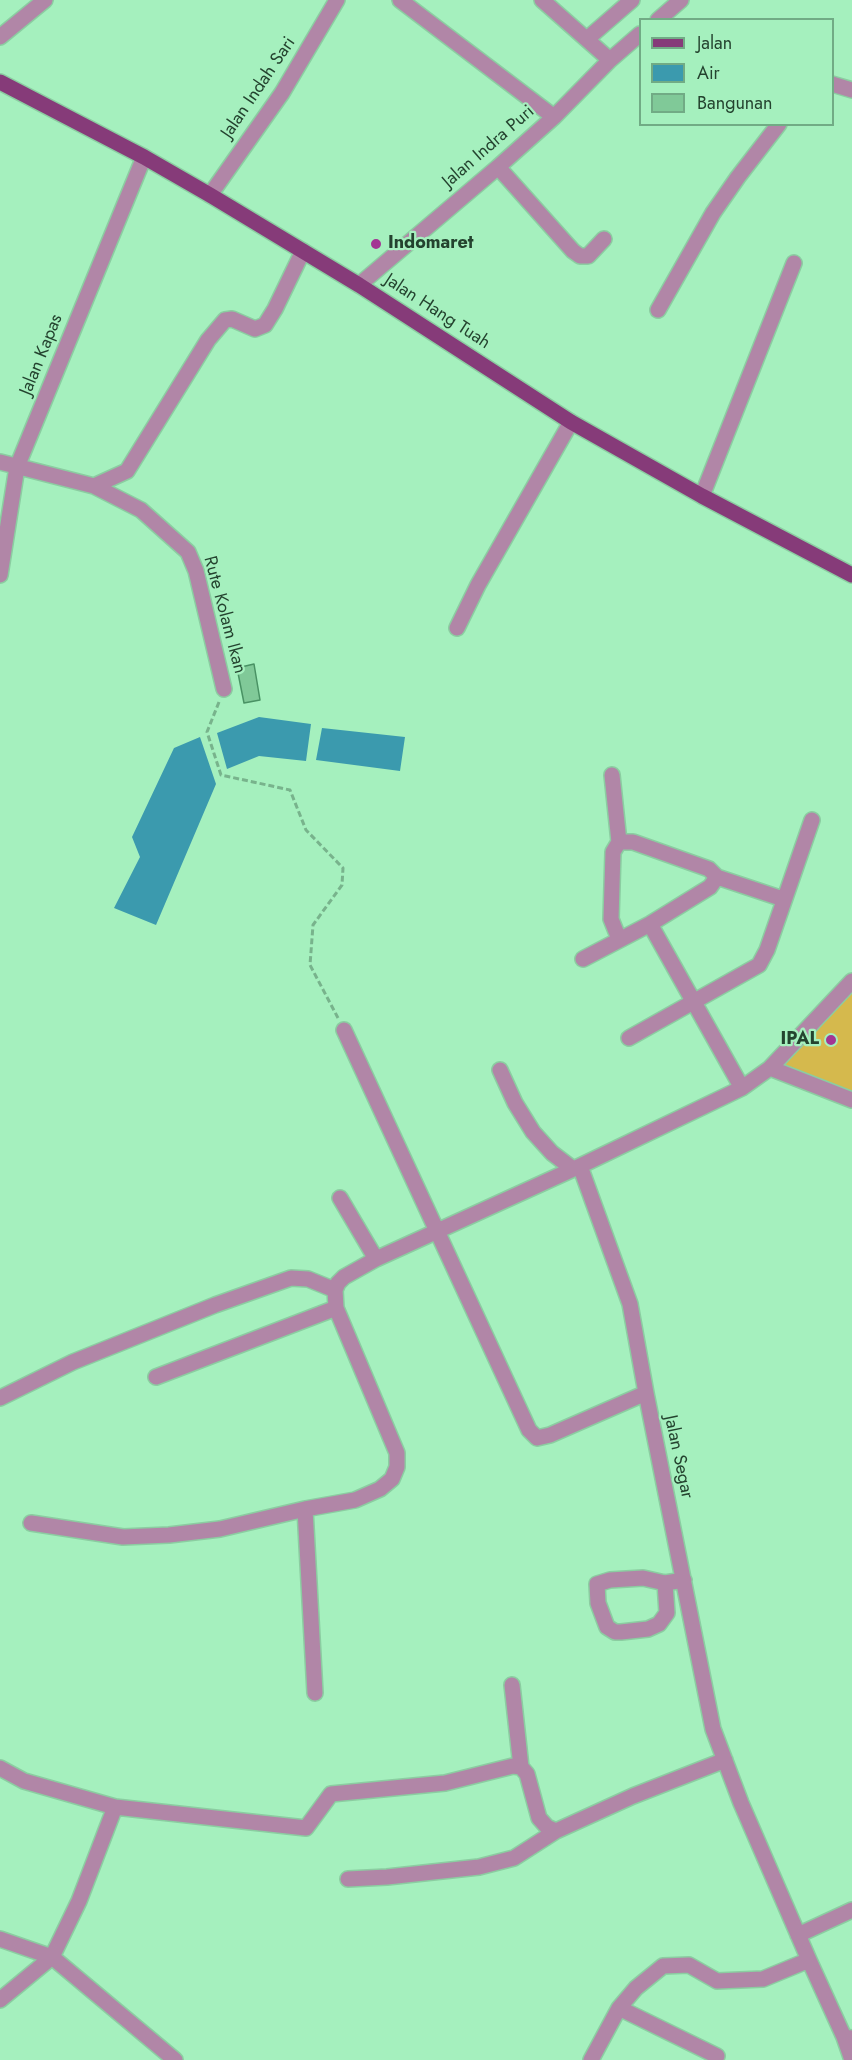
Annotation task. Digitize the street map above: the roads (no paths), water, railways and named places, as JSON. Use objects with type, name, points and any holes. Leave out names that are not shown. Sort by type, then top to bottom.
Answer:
[{"type":"main road","name":"Jalan Hang Tuah","points":[[0,82],[144,157],[210,195],[358,285],[571,422],[702,496],[852,575]]},
{"type":"street","points":[[0,37],[45,0]]},
{"type":"street","name":"Jalan Indah Sari","points":[[210,195],[282,93],[337,0]]},
{"type":"street","points":[[400,0],[554,117]]},
{"type":"street","points":[[542,0],[610,60]]},
{"type":"street","points":[[587,39],[632,0]]},
{"type":"street","points":[[660,18],[681,0]]},
{"type":"street","name":"Jalan Indra Puri","points":[[358,285],[498,167],[554,117],[610,60],[639,36]]},
{"type":"street","points":[[834,85],[852,90]]},
{"type":"street","points":[[658,310],[713,213],[777,126]]},
{"type":"street","name":"Jalan Kapas","points":[[0,575],[17,467],[144,157]]},
{"type":"street","points":[[498,167],[580,256],[588,255],[604,239]]},
{"type":"street","points":[[94,486],[127,471],[208,340],[225,320],[232,319],[255,328],[265,325],[303,252]]},
{"type":"street","points":[[702,496],[794,263]]},
{"type":"street","points":[[457,628],[478,585],[571,422]]},
{"type":"street","name":"Rute Kolam Ikan","points":[[0,462],[94,486],[141,510],[188,552],[196,571],[224,689]]},
{"type":"street","points":[[612,775],[619,842],[613,852],[611,919],[619,939]]},
{"type":"street","points":[[629,1038],[759,965],[767,950],[812,820]]},
{"type":"street","points":[[619,842],[633,842],[709,869],[717,877],[783,899]]},
{"type":"street","points":[[583,958],[650,924],[710,887],[717,877]]},
{"type":"street","points":[[650,924],[742,1088]]},
{"type":"street","points":[[31,1523],[123,1537],[169,1535],[220,1528],[355,1500],[380,1489],[392,1479],[397,1467],[397,1453],[336,1308],[335,1290],[344,1277],[376,1259],[576,1168],[742,1088],[770,1068],[852,981]]},
{"type":"street","points":[[344,1030],[529,1430],[537,1438],[550,1435],[646,1394]]},
{"type":"street","points":[[770,1068],[852,1100]]},
{"type":"street","points":[[500,1070],[515,1103],[534,1132],[552,1153],[576,1168]]},
{"type":"street","name":"Jalan Segar","points":[[576,1168],[630,1304],[713,1729],[741,1803],[798,1935],[848,2037],[852,2060]]},
{"type":"street","points":[[340,1198],[376,1259]]},
{"type":"street","points":[[0,1398],[73,1362],[215,1305],[291,1278],[308,1279],[335,1290]]},
{"type":"street","points":[[156,1377],[336,1308]]},
{"type":"street","points":[[305,1509],[315,1693]]},
{"type":"street","points":[[665,1583],[667,1613],[659,1624],[648,1629],[621,1632],[610,1630],[607,1627],[598,1603],[597,1584],[610,1580],[643,1578],[665,1583],[684,1580]]},
{"type":"street","points":[[512,1685],[521,1767],[527,1774],[539,1818],[547,1827],[556,1831]]},
{"type":"street","points":[[348,1879],[479,1867],[514,1858],[556,1831],[633,1796],[725,1760]]},
{"type":"street","points":[[0,1768],[24,1781],[115,1807],[306,1828],[331,1794],[445,1783],[513,1766],[521,1767]]},
{"type":"street","points":[[0,2000],[52,1957],[79,1901],[115,1807]]},
{"type":"street","points":[[798,1935],[852,1910]]},
{"type":"street","points":[[0,1939],[52,1957],[175,2060]]},
{"type":"street","points":[[591,2060],[619,2008],[636,1988],[663,1966],[689,1965],[717,1981],[764,1979],[809,1960]]},
{"type":"street","points":[[619,2008],[717,2056]]},
{"type":"water","points":[[259,717],[311,724],[306,761],[259,756],[227,769],[217,733]]},
{"type":"water","points":[[322,728],[405,737],[400,771],[316,760]]},
{"type":"water","points":[[200,737],[216,784],[156,925],[114,908],[140,857],[132,837],[174,748]]},
{"type":"place","name":"Indomaret","points":[[376,244]]},
{"type":"place","name":"IPAL","points":[[831,1040]]}]
